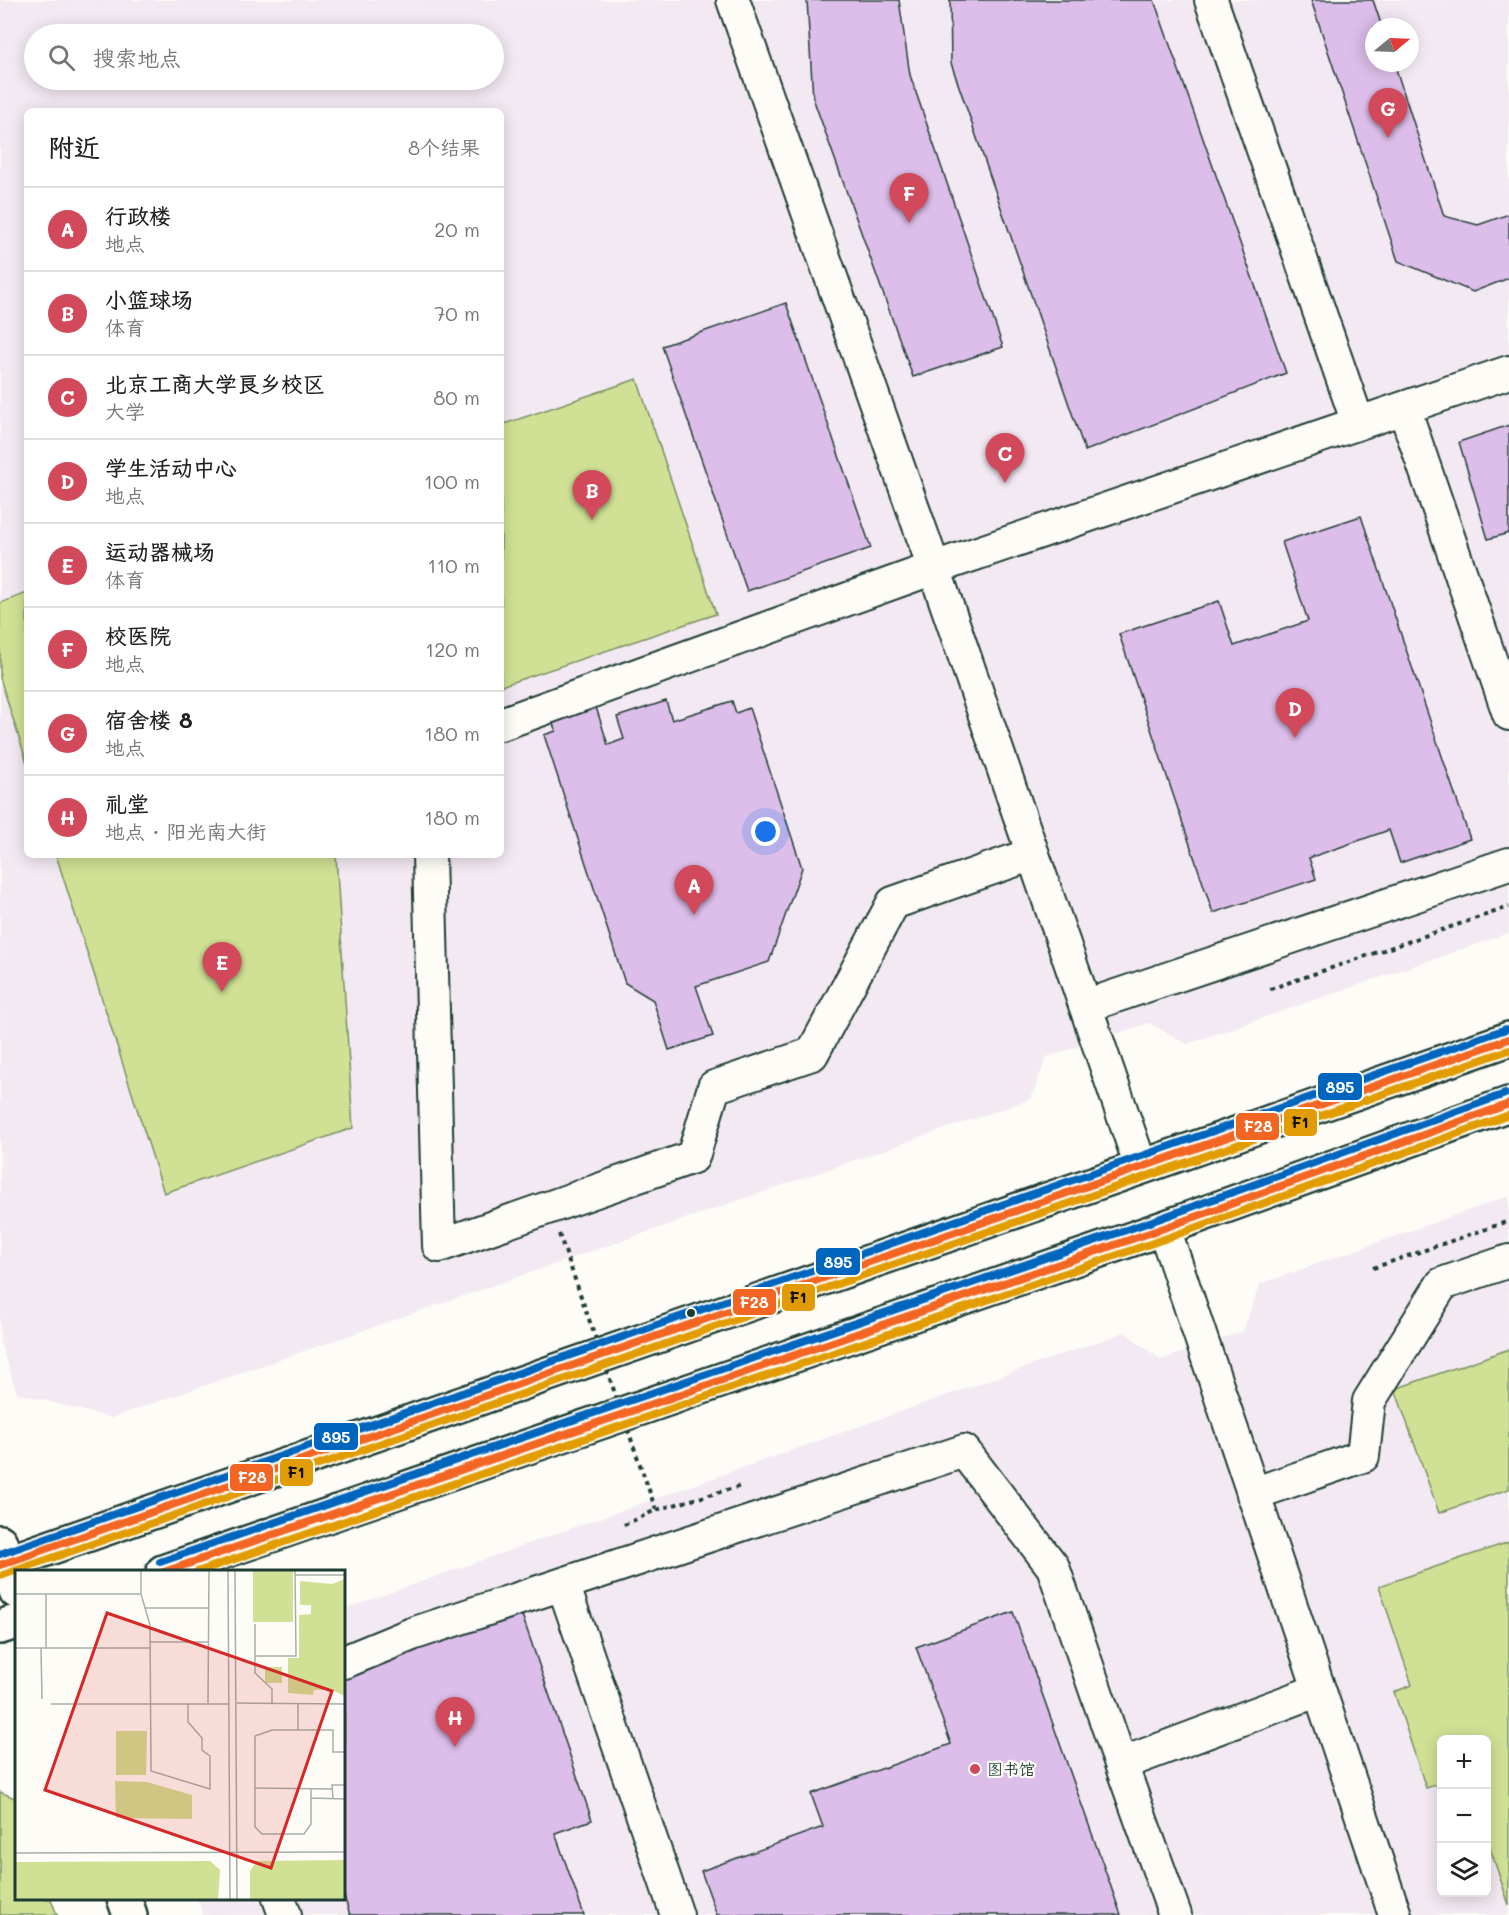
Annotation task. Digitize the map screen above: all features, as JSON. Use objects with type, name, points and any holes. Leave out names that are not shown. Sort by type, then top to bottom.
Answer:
[{"type":"main road","points":[[6,1565],[1509,1039]]},
{"type":"main road","points":[[169,1570],[1164,1228],[1509,1104]]},
{"type":"main road","points":[[0,1627],[15,1622]]},
{"type":"main road","points":[[124,1900],[130,1915]]},
{"type":"street","points":[[733,0],[934,568],[1141,1167]]},
{"type":"street","points":[[1211,0],[1358,423]]},
{"type":"street","points":[[504,723],[934,568],[1509,372]]},
{"type":"street","points":[[1404,408],[1509,714]]},
{"type":"street","points":[[429,858],[439,1246],[693,1157],[714,1087],[812,1054],[893,903],[1033,854]]},
{"type":"street","points":[[1086,1006],[1509,864]]},
{"type":"street","points":[[1164,1228],[1395,1915]]},
{"type":"street","points":[[1253,1494],[1363,1456],[1369,1401],[1442,1284],[1509,1261]]},
{"type":"street","points":[[345,1662],[412,1634],[964,1451],[1053,1567],[1175,1915]]},
{"type":"street","points":[[563,1584],[677,1915]]},
{"type":"street","points":[[1121,1764],[1319,1690]]},
{"type":"street","points":[[279,1900],[285,1915]]},
{"type":"path","points":[[1270,989],[1509,907]]},
{"type":"path","points":[[1373,1268],[1509,1221]]},
{"type":"path","points":[[559,1234],[656,1510]]},
{"type":"path","points":[[615,1530],[656,1510],[752,1483]]},
{"type":"shaded area","points":[[0,0],[1509,0],[1509,933],[1187,1044],[1149,1023],[1047,1057],[1031,1099],[111,1418],[17,1393],[0,1342]]},
{"type":"shaded area","points":[[1509,1196],[1509,1915],[203,1915],[197,1900],[345,1900],[345,1609],[1125,1332],[1161,1360],[1243,1331],[1260,1284]]},
{"type":"green space","points":[[637,379],[716,614],[504,685],[504,424]]},
{"type":"green space","points":[[24,594],[24,754],[0,678],[0,603]]},
{"type":"green space","points":[[57,858],[336,858],[353,1128],[164,1193]]},
{"type":"green space","points":[[1509,1349],[1509,1489],[1439,1513],[1395,1389]]},
{"type":"green space","points":[[1509,1542],[1509,1905],[1491,1851],[1491,1735],[1437,1735],[1437,1784],[1426,1788],[1394,1692],[1412,1685],[1379,1586]]},
{"type":"green space","points":[[0,1792],[15,1798],[15,1900],[51,1900],[57,1915],[0,1915]]},
{"type":"building","points":[[807,0],[899,0],[910,75],[1003,347],[913,377],[813,98]]},
{"type":"building","points":[[950,0],[1154,0],[1286,373],[1085,451],[951,63]]},
{"type":"building","points":[[1311,0],[1373,0],[1379,18],[1365,18],[1365,72],[1397,72],[1444,216],[1478,225],[1509,214],[1509,278],[1473,292],[1398,261]]},
{"type":"building","points":[[786,303],[871,548],[747,591],[662,346]]},
{"type":"building","points":[[1509,425],[1509,533],[1488,539],[1459,442]]},
{"type":"building","points":[[1361,516],[1470,839],[1400,863],[1389,830],[1309,858],[1316,879],[1213,913],[1119,634],[1219,601],[1234,646],[1308,621],[1282,542]]},
{"type":"building","points":[[666,701],[672,720],[732,701],[736,713],[749,708],[802,868],[769,962],[696,986],[713,1036],[669,1050],[653,1000],[625,983],[544,735],[556,731],[552,722],[596,707],[608,745],[624,739],[617,717]]},
{"type":"building","points":[[521,1612],[592,1820],[555,1833],[584,1915],[350,1915],[345,1899],[345,1674]]},
{"type":"building","name":"图书馆","points":[[1013,1612],[1121,1915],[717,1915],[701,1871],[823,1827],[811,1794],[951,1744],[916,1647]]},
{"type":"transit line","name":"895","points":[[0,1554],[1506,1029]]},
{"type":"transit line","name":"F28","points":[[0,1565],[1509,1039]]},
{"type":"transit line","name":"F1","points":[[17,1570],[1509,1050]]},
{"type":"transit line","name":"895","points":[[160,1562],[1161,1218],[1505,1094]]},
{"type":"transit line","name":"F28","points":[[170,1570],[1164,1228],[1509,1104]]},
{"type":"transit line","name":"F1","points":[[203,1570],[1167,1238],[1509,1115]]},
{"type":"transit line","name":"F1","points":[[3,1575],[15,1571]]},
{"type":"place","name":"宿舍楼 8","points":[[1388,138]]},
{"type":"place","name":"校医院","points":[[909,223]]},
{"type":"place","name":"北京工商大学良乡校区","points":[[1005,483]]},
{"type":"place","name":"小篮球场","points":[[592,520]]},
{"type":"place","name":"学生活动中心","points":[[1295,738]]},
{"type":"place","name":"行政楼","points":[[694,915]]},
{"type":"place","name":"运动器械场","points":[[222,992]]},
{"type":"place","name":"礼堂","points":[[455,1747]]},
{"type":"place","name":"图书馆","points":[[975,1769]]}]
